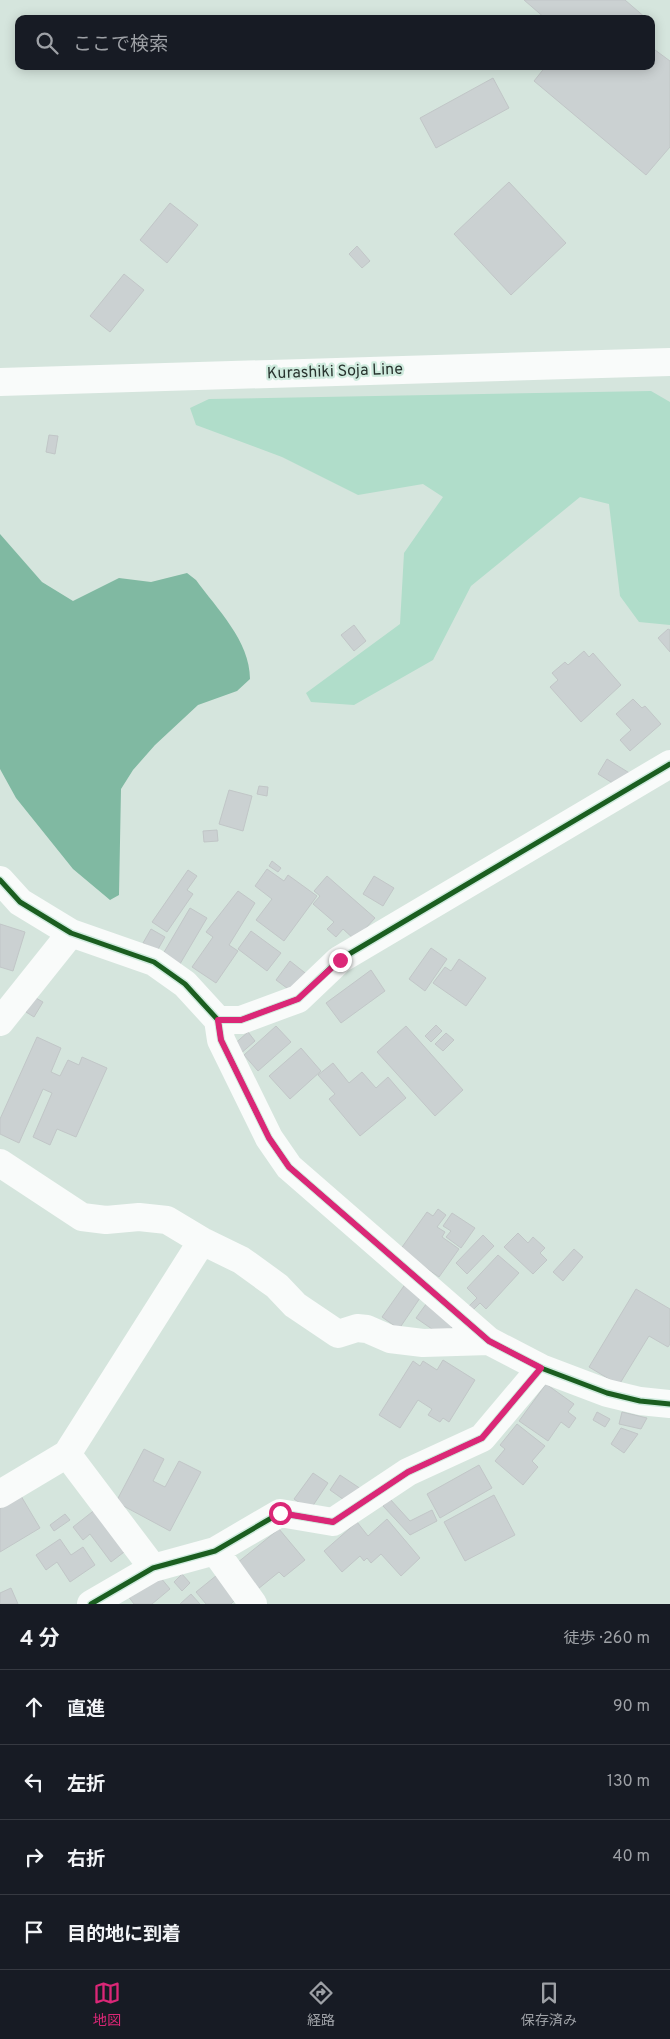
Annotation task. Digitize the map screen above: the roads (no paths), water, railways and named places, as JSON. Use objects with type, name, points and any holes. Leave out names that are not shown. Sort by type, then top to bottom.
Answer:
[{"type":"street","name":"Kurashiki Soja Line","points":[[0,382],[670,362]]},
{"type":"street","points":[[218,1020],[241,1020],[298,999],[340,960],[670,764]]},
{"type":"street","points":[[0,880],[20,902],[71,933],[154,962],[184,984],[218,1020],[221,1040],[269,1138],[289,1167],[489,1341],[541,1368],[607,1393],[640,1401],[670,1404]]},
{"type":"street","points":[[0,1022],[71,933]]},
{"type":"street","points":[[0,1163],[82,1217],[106,1220],[139,1217],[167,1220],[202,1241],[241,1260],[277,1286],[294,1305],[338,1334],[357,1328],[367,1329],[390,1339],[423,1343],[489,1341]]},
{"type":"street","points":[[0,1494],[67,1454],[202,1241]]},
{"type":"street","points":[[91,1604],[153,1568],[215,1551],[280,1513],[333,1522],[408,1472],[482,1438],[541,1368]]},
{"type":"street","points":[[67,1454],[153,1568]]},
{"type":"street","points":[[215,1551],[253,1604]]}]
